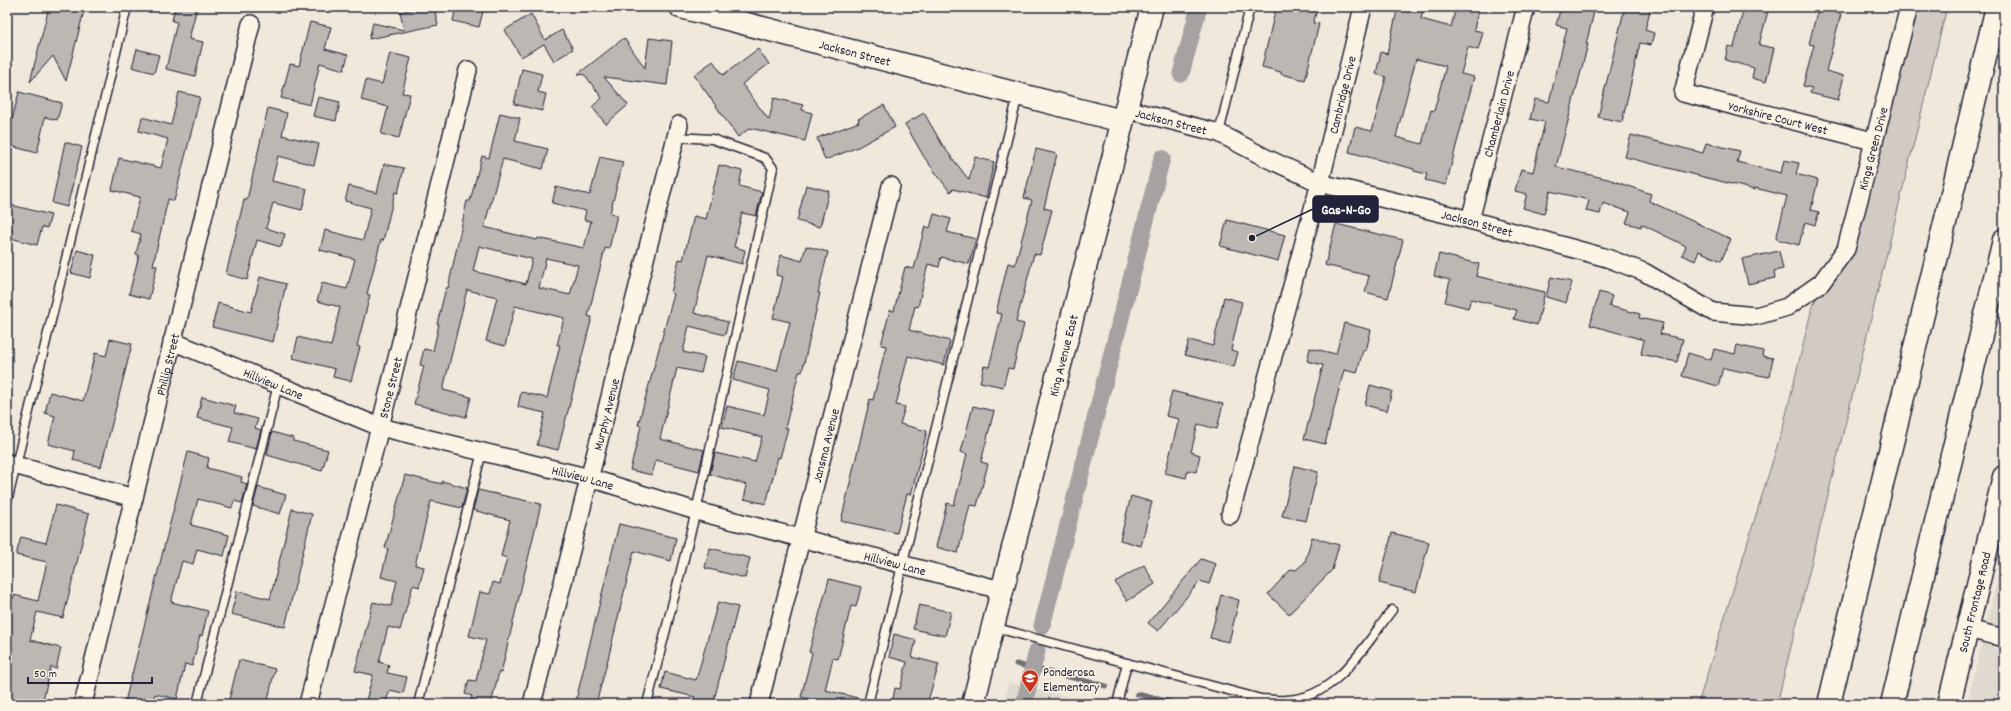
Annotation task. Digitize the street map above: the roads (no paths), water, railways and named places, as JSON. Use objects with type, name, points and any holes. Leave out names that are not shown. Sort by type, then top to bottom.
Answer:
[{"type":"main road","name":"Jackson Street","points":[[682,7],[1018,94],[1124,115]]},
{"type":"main road","name":"King Avenue East","points":[[973,704],[1001,590],[1152,7]]},
{"type":"main road","points":[[1828,704],[1997,7]]},
{"type":"main road","points":[[1892,704],[2004,240]]},
{"type":"main road","name":"South Frontage Road","points":[[1950,704],[2004,477]]},
{"type":"street","name":"Cambridge Drive","points":[[1230,515],[1320,183],[1363,7]]},
{"type":"street","name":"Chamberlain Drive","points":[[1470,220],[1526,7]]},
{"type":"street","name":"Yorkshire Court West","points":[[1705,7],[1683,93],[1873,141]]},
{"type":"street","name":"Kings Green Drive","points":[[1821,283],[1846,249],[1909,7]]},
{"type":"street","name":"Phillip Street","points":[[83,704],[251,24]]},
{"type":"street","name":"Stone Street","points":[[308,704],[380,427],[468,70]]},
{"type":"street","name":"Jackson Street","points":[[1124,115],[1219,133],[1264,157],[1320,183],[1470,220],[1607,258],[1644,272],[1713,312],[1756,316],[1787,307],[1821,283]]},
{"type":"street","name":"Murphy Avenue","points":[[532,704],[677,131]]},
{"type":"street","name":"Jansma Avenue","points":[[759,704],[891,186]]},
{"type":"street","name":"Hillview Lane","points":[[172,341],[380,427],[590,478],[696,511],[1001,590]]},
{"type":"street","points":[[11,464],[134,498]]},
{"type":"street","points":[[1968,629],[2004,638]]},
{"type":"lane","points":[[7,502],[11,464],[127,7]]},
{"type":"lane","points":[[1219,133],[1250,7]]},
{"type":"lane","points":[[868,704],[1018,94]]},
{"type":"lane","points":[[647,704],[696,511],[773,168],[765,158],[712,139],[677,131]]},
{"type":"lane","points":[[197,704],[278,385]]},
{"type":"lane","points":[[418,704],[482,452]]},
{"type":"lane","points":[[992,627],[1262,699],[1287,700],[1310,696],[1329,685],[1350,665],[1392,610]]},
{"type":"lane","points":[[1117,704],[1127,663]]},
{"type":"waterway","points":[[1181,74],[1199,7]]},
{"type":"waterway","points":[[1042,626],[1162,158]]},
{"type":"waterway","points":[[1024,704],[1037,651]]},
{"type":"waterway","points":[[1016,664],[1106,686]]},
{"type":"waterway","points":[[1137,694],[1179,704]]},
{"type":"place","name":"Gas-N-Go","points":[[1252,238]]},
{"type":"place","name":"Ponderosa Elementary","points":[[1030,693]]}]
